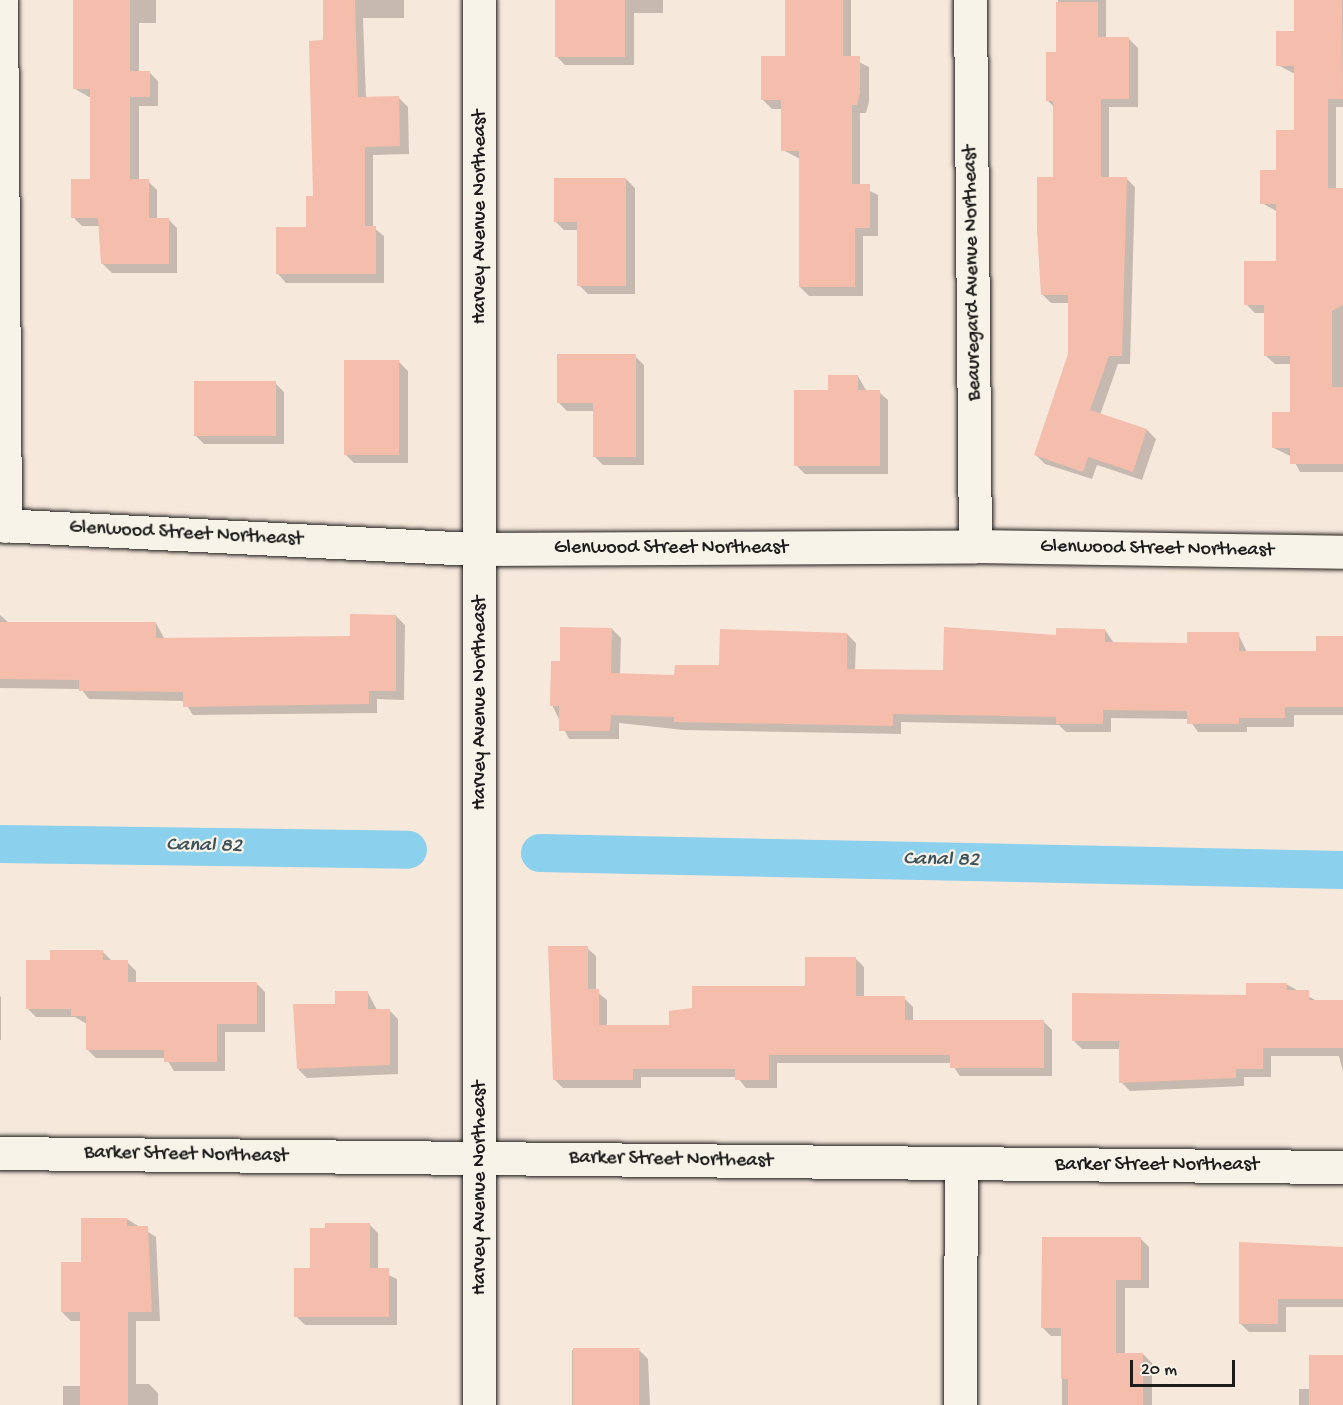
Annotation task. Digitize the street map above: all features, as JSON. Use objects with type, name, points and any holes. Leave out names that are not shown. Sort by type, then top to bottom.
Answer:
[{"type":"street","points":[[1,0],[2,525]]},
{"type":"street","name":"Harvey Avenue Northeast","points":[[479,0],[481,549],[479,1405]]},
{"type":"street","name":"Beauregard Avenue Northeast","points":[[970,0],[975,546]]},
{"type":"street","name":"Glenwood Street Northeast","points":[[2,525],[481,549],[975,546],[1343,552]]},
{"type":"street","name":"Barker Street Northeast","points":[[0,1153],[1343,1167]]},
{"type":"street","points":[[960,1405],[961,1163]]},
{"type":"building","points":[[73,0],[130,0],[130,71],[150,71],[150,97],[130,97],[130,179],[149,179],[149,218],[169,218],[169,264],[101,264],[98,218],[71,218],[71,179],[90,179],[90,89],[73,89]]},
{"type":"building","points":[[323,0],[355,0],[358,97],[399,96],[400,146],[365,147],[365,226],[376,226],[376,274],[276,274],[276,227],[306,227],[306,196],[313,196],[309,41],[323,40]]},
{"type":"building","points":[[555,0],[625,0],[625,57],[555,57]]},
{"type":"building","points":[[785,0],[843,0],[843,56],[860,56],[860,93],[857,105],[852,105],[852,184],[870,184],[870,228],[855,228],[855,287],[799,287],[799,151],[781,151],[781,100],[761,100],[761,56],[785,56]]},
{"type":"building","points":[[1294,0],[1342,0],[1343,99],[1328,99],[1328,188],[1343,188],[1343,305],[1332,311],[1332,387],[1343,387],[1343,464],[1290,464],[1290,448],[1272,448],[1272,412],[1290,412],[1290,356],[1264,356],[1264,305],[1244,305],[1244,261],[1276,261],[1276,204],[1260,204],[1260,170],[1276,170],[1276,130],[1294,130],[1294,66],[1276,66],[1276,31],[1294,31]]},
{"type":"building","points":[[1056,2],[1098,2],[1098,37],[1129,37],[1129,99],[1101,99],[1101,177],[1127,177],[1122,356],[1109,356],[1090,410],[1147,429],[1133,472],[1088,457],[1083,472],[1034,455],[1068,354],[1068,295],[1041,295],[1037,229],[1037,177],[1053,177],[1053,101],[1046,101],[1046,52],[1056,52]]},
{"type":"building","points":[[554,178],[626,178],[626,286],[577,286],[577,222],[554,222]]},
{"type":"building","points":[[557,354],[636,354],[636,457],[593,457],[593,403],[557,403]]},
{"type":"building","points":[[344,360],[399,360],[399,455],[344,455]]},
{"type":"building","points":[[828,375],[858,375],[858,390],[880,390],[880,466],[794,466],[794,390],[828,390]]},
{"type":"building","points":[[194,381],[276,381],[276,436],[194,436]]},
{"type":"building","points":[[350,614],[396,615],[396,691],[369,691],[369,704],[183,707],[183,692],[79,691],[79,680],[0,679],[0,622],[156,622],[156,638],[350,636]]},
{"type":"building","points":[[560,627],[612,628],[611,673],[674,675],[675,665],[719,665],[720,629],[847,633],[847,669],[943,670],[944,627],[1056,635],[1056,628],[1105,629],[1105,642],[1187,643],[1187,632],[1239,632],[1239,651],[1316,651],[1316,636],[1343,636],[1343,707],[1285,707],[1285,718],[1239,718],[1239,724],[1187,724],[1187,711],[1103,710],[1103,724],[1056,724],[1056,717],[893,714],[893,726],[674,722],[674,717],[611,715],[610,731],[559,731],[559,706],[550,706],[551,661],[560,661]]},
{"type":"building","points":[[548,946],[588,946],[588,989],[599,989],[599,1025],[669,1025],[669,1011],[692,1008],[692,986],[805,986],[805,957],[856,957],[856,996],[905,996],[905,1020],[1044,1020],[1044,1068],[950,1068],[950,1055],[769,1055],[769,1080],[735,1080],[735,1069],[633,1069],[633,1080],[553,1080]]},
{"type":"building","points":[[50,950],[103,950],[103,960],[128,960],[128,982],[257,982],[257,1024],[217,1024],[217,1062],[164,1062],[164,1050],[86,1050],[86,1016],[71,1016],[71,1009],[26,1009],[26,960],[50,960]]},
{"type":"building","points":[[1246,983],[1287,983],[1287,990],[1309,990],[1309,1000],[1343,1000],[1343,1048],[1263,1048],[1263,1069],[1236,1069],[1236,1078],[1119,1083],[1119,1041],[1072,1041],[1072,993],[1246,995]]},
{"type":"building","points":[[335,991],[368,991],[368,1009],[390,1009],[390,1065],[297,1069],[293,1004],[335,1004]]},
{"type":"building","points":[[81,1218],[127,1218],[127,1226],[148,1226],[152,1312],[128,1312],[128,1405],[80,1405],[80,1312],[61,1312],[61,1262],[81,1262]]},
{"type":"building","points":[[325,1223],[370,1223],[370,1268],[389,1268],[389,1317],[294,1317],[294,1268],[310,1268],[310,1228],[325,1228]]},
{"type":"building","points":[[1042,1237],[1141,1237],[1141,1280],[1116,1280],[1116,1353],[1143,1353],[1143,1405],[1068,1405],[1068,1379],[1061,1379],[1061,1328],[1041,1328]]},
{"type":"building","points":[[1239,1242],[1343,1247],[1343,1299],[1278,1299],[1278,1324],[1239,1324]]},
{"type":"building","points":[[573,1348],[639,1348],[639,1405],[573,1405]]},
{"type":"building","points":[[1309,1355],[1343,1355],[1343,1405],[1309,1405]]},
{"type":"waterway","name":"Canal 82","points":[[0,844],[408,850]]},
{"type":"waterway","name":"Canal 82","points":[[540,853],[1343,870]]}]
